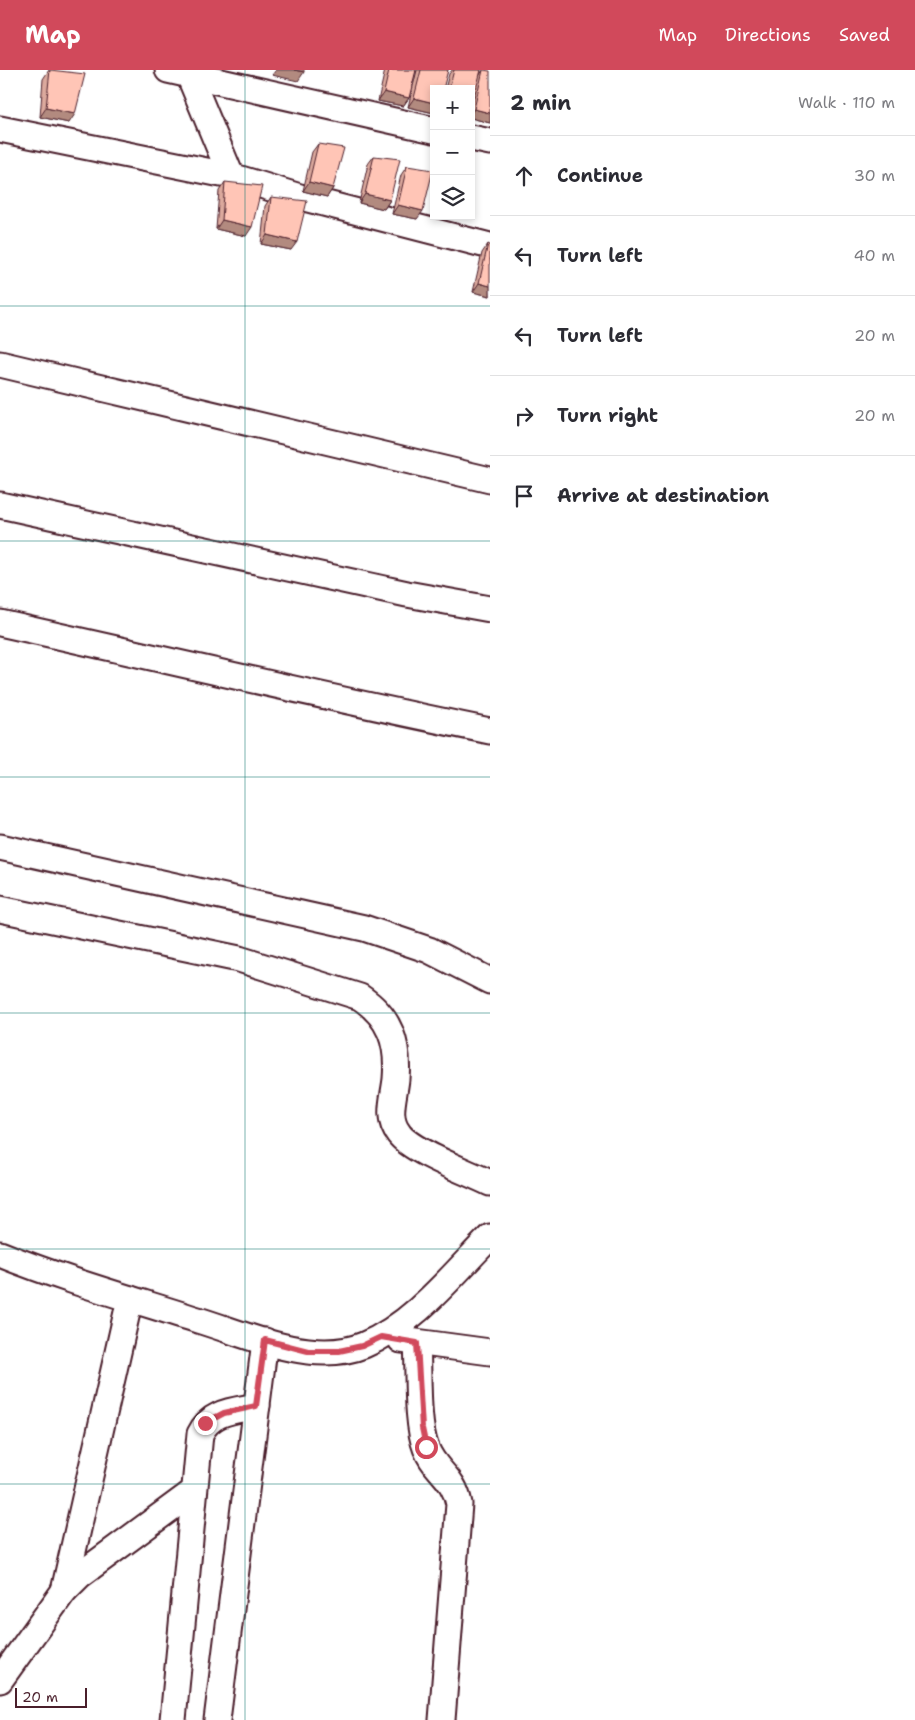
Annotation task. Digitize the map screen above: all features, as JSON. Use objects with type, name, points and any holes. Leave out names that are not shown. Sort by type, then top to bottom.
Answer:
[{"type":"street","points":[[181,72],[430,129]]},
{"type":"street","points":[[181,72],[231,176]]},
{"type":"street","points":[[0,130],[231,176],[300,197],[490,246]]},
{"type":"street","points":[[475,139],[490,142]]},
{"type":"street","points":[[0,364],[490,480]]},
{"type":"street","points":[[0,505],[407,594],[490,609]]},
{"type":"street","points":[[0,623],[269,682],[350,703],[490,731]]},
{"type":"street","points":[[0,847],[364,928],[429,950],[490,981]]},
{"type":"street","points":[[0,909],[239,959],[360,996],[376,1008],[387,1022],[394,1047],[396,1078],[391,1109],[392,1124],[400,1136],[413,1146],[490,1182]]},
{"type":"street","points":[[0,1254],[130,1299],[265,1340],[308,1351],[339,1351],[362,1346],[381,1337],[418,1309],[490,1237]]},
{"type":"street","points":[[64,1591],[130,1299]]},
{"type":"street","points":[[381,1337],[490,1352]]},
{"type":"street","points":[[217,1720],[265,1340]]},
{"type":"street","points":[[417,1343],[422,1428],[426,1447],[432,1460],[454,1484],[459,1504],[442,1720]]},
{"type":"street","points":[[173,1720],[200,1434],[205,1423],[224,1413],[256,1406]]},
{"type":"street","points":[[0,1680],[64,1591],[80,1575],[194,1491]]},
{"type":"building","points":[[50,70],[85,74],[75,114],[46,108]]},
{"type":"building","points":[[389,70],[416,70],[409,98],[384,92]]},
{"type":"building","points":[[421,70],[448,70],[444,85],[430,85],[430,102],[414,98]]},
{"type":"building","points":[[454,70],[481,70],[475,93],[475,85],[450,85]]},
{"type":"building","points":[[483,70],[490,71],[490,113],[475,109]]},
{"type":"building","points":[[318,144],[344,148],[333,188],[309,182]]},
{"type":"building","points":[[374,156],[400,159],[390,200],[365,194]]},
{"type":"building","points":[[407,166],[430,170],[430,182],[423,211],[398,205]]},
{"type":"building","points":[[225,182],[262,186],[252,227],[222,220]]},
{"type":"building","points":[[271,197],[307,201],[297,242],[267,235]]},
{"type":"building","points":[[488,244],[490,245],[490,286],[479,283]]},
{"type":"route","points":[[205,1423],[213,1417],[224,1413],[256,1406],[265,1340],[308,1351],[339,1351],[362,1346],[381,1337],[417,1343],[422,1428],[426,1447]]}]
